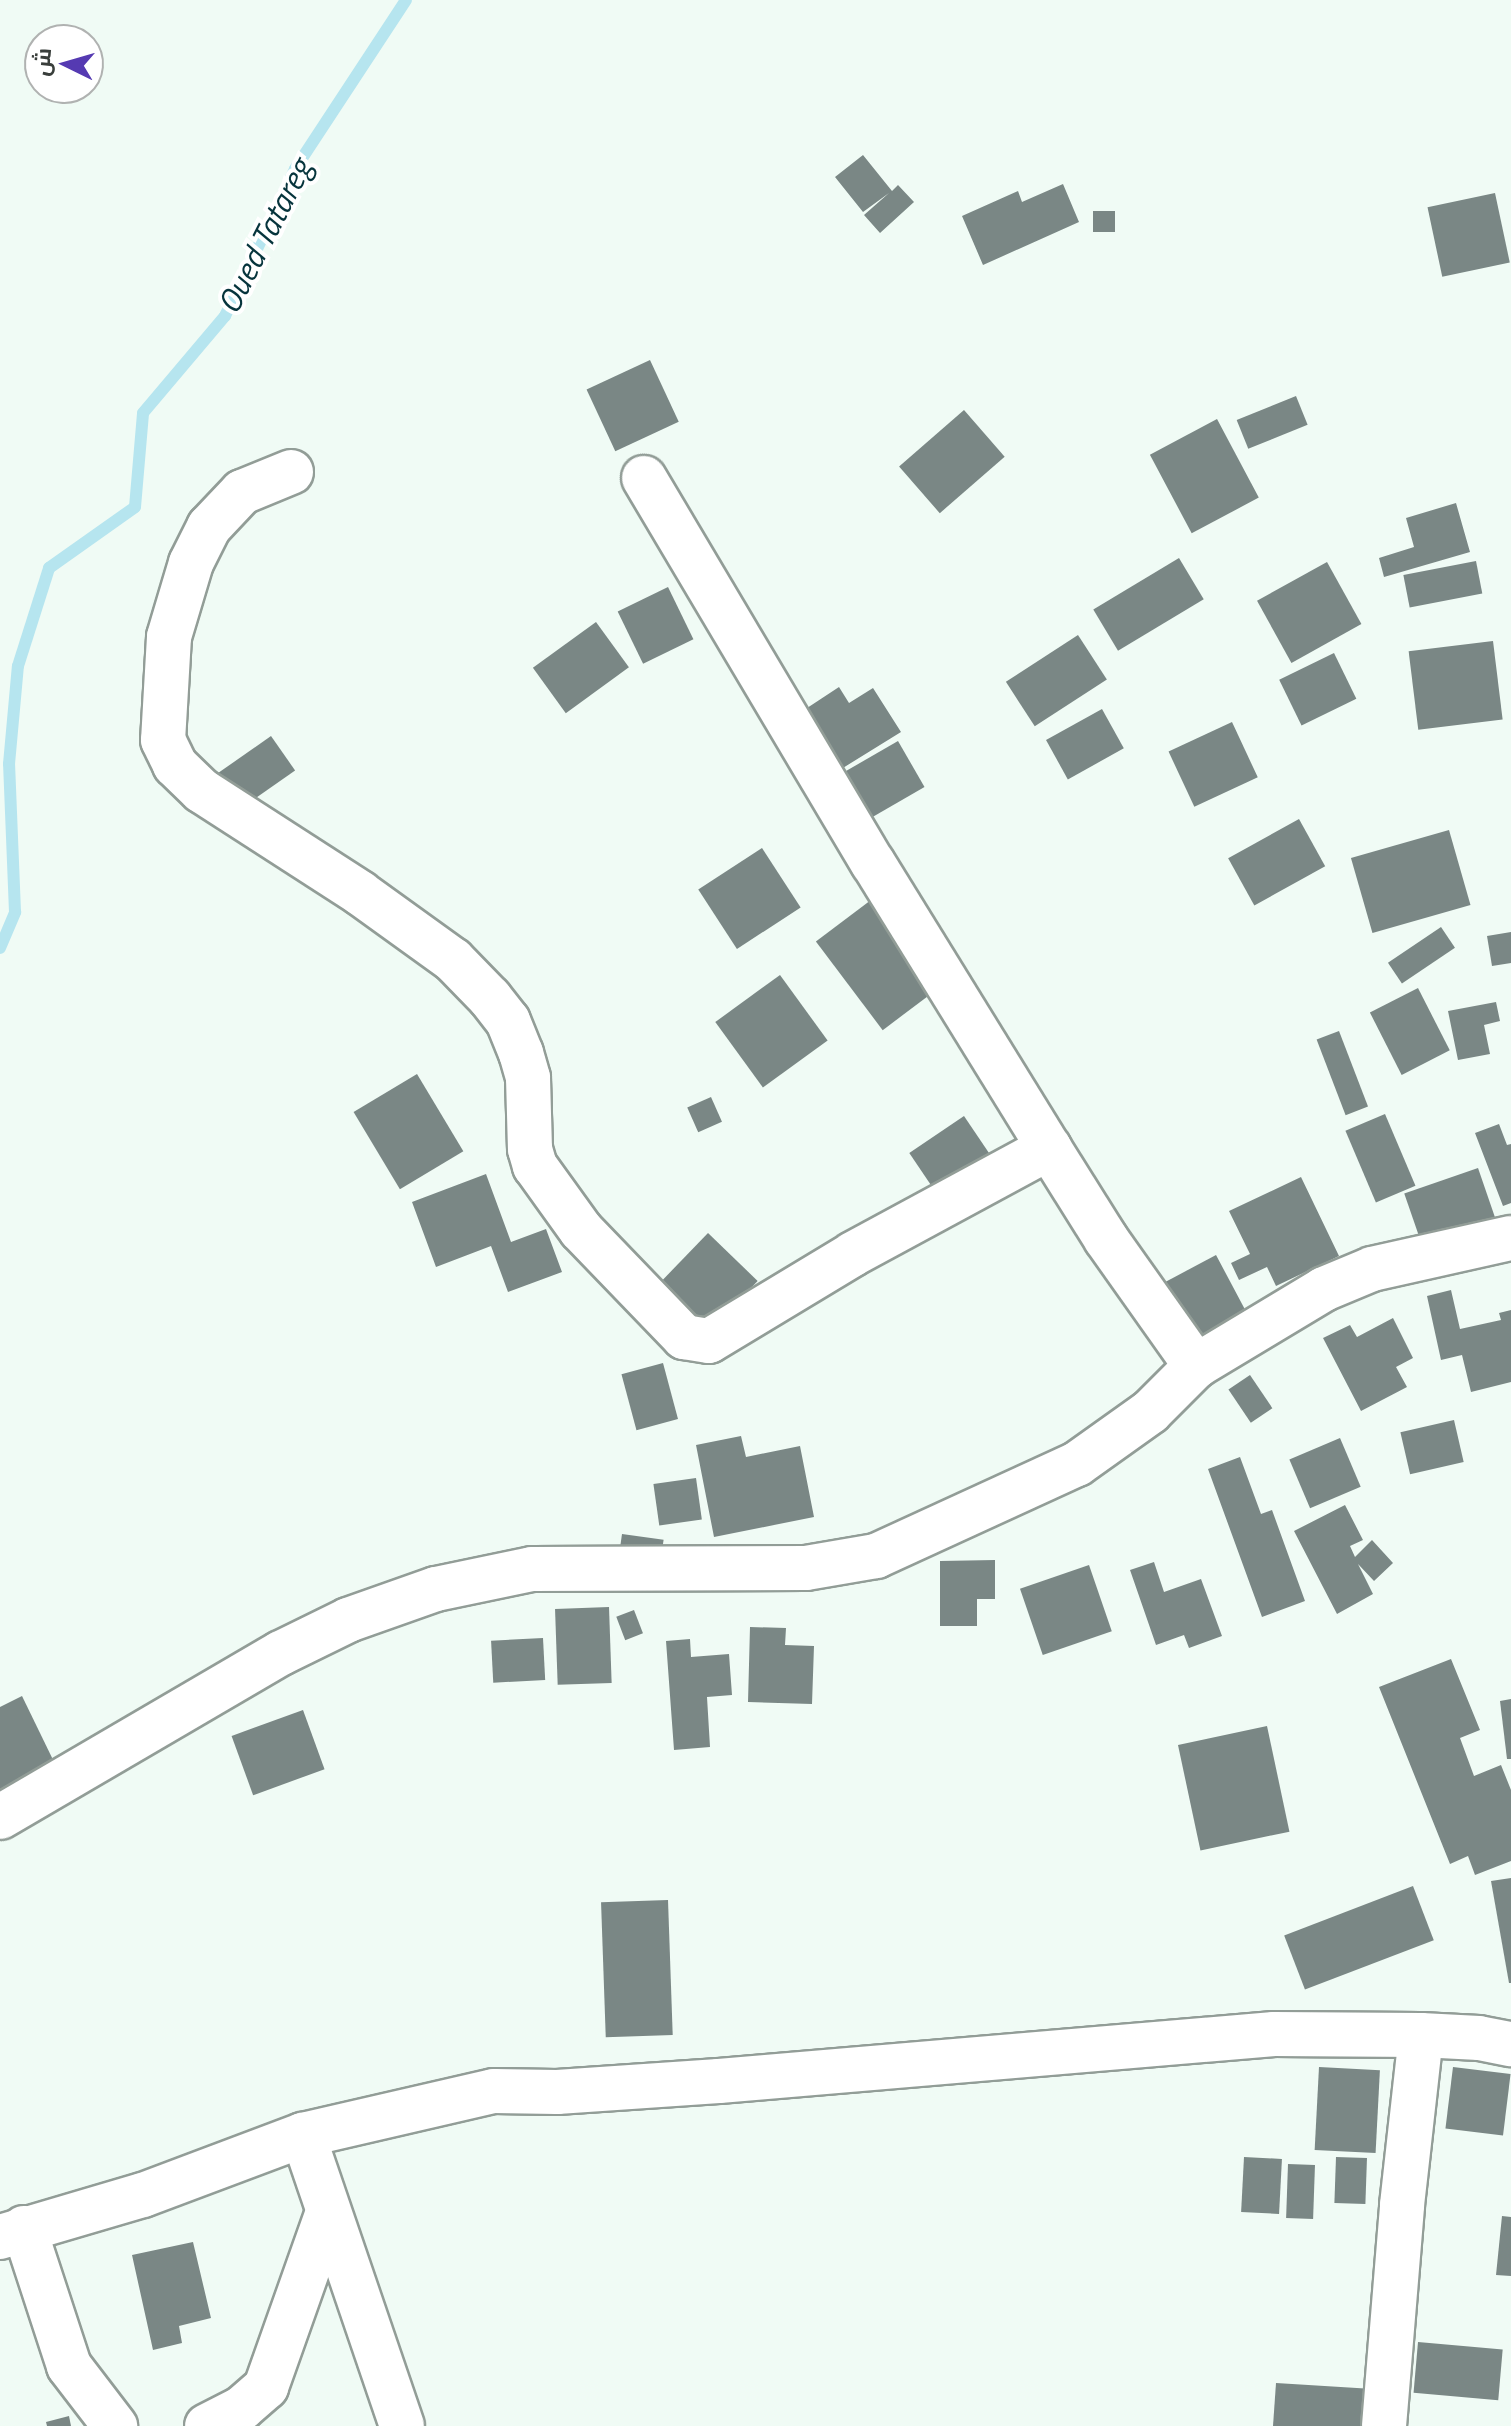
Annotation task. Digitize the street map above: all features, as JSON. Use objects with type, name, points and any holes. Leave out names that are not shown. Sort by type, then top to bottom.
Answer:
[{"type":"street","points":[[291,472],[242,492],[209,527],[191,563],[169,637],[163,740],[175,765],[202,791],[360,893],[453,960],[490,998],[508,1021],[528,1078],[530,1149],[535,1166],[581,1230],[684,1337],[693,1341],[709,1341],[853,1254],[1049,1148]]},
{"type":"street","points":[[644,478],[873,863],[1049,1148],[1106,1239],[1196,1366]]},
{"type":"street","points":[[0,1817],[281,1653],[348,1620],[436,1589],[532,1569],[806,1568],[876,1556],[1077,1464],[1150,1412],[1196,1366],[1324,1289],[1372,1269],[1511,1238]]},
{"type":"street","points":[[115,2426],[69,2366],[12,2232],[143,2195],[303,2135],[494,2091],[557,2092],[719,2081],[1274,2034],[1421,2035],[1479,2038],[1511,2044]]},
{"type":"street","points":[[1384,2426],[1402,2205],[1421,2035]]},
{"type":"street","points":[[303,2135],[402,2426]]},
{"type":"street","points":[[207,2426],[242,2408],[266,2387],[328,2212]]},
{"type":"building","points":[[863,155],[892,191],[898,185],[914,202],[880,233],[864,215],[889,193],[863,212],[835,177]]},
{"type":"building","points":[[1063,184],[1079,222],[983,265],[962,216],[1018,191],[1022,202]]},
{"type":"building","points":[[1495,193],[1510,262],[1442,277],[1428,207]]},
{"type":"building","points":[[1093,211],[1115,211],[1115,232],[1093,232]]},
{"type":"building","points":[[650,360],[679,422],[615,451],[587,390]]},
{"type":"building","points":[[1296,396],[1308,425],[1248,449],[1237,420]]},
{"type":"building","points":[[964,410],[1005,457],[940,513],[899,466]]},
{"type":"building","points":[[1217,419],[1259,498],[1192,533],[1150,455]]},
{"type":"building","points":[[1456,503],[1470,552],[1384,577],[1379,558],[1414,547],[1406,518]]},
{"type":"building","points":[[1179,558],[1204,599],[1118,651],[1093,610]]},
{"type":"building","points":[[1476,561],[1482,593],[1410,608],[1403,575]]},
{"type":"building","points":[[1327,562],[1361,624],[1291,663],[1257,601]]},
{"type":"building","points":[[668,587],[693,639],[643,664],[618,612]]},
{"type":"building","points":[[596,622],[629,667],[566,713],[533,668]]},
{"type":"building","points":[[1078,635],[1107,679],[1035,726],[1006,682]]},
{"type":"building","points":[[1493,641],[1503,719],[1418,730],[1409,651]]},
{"type":"building","points":[[1334,653],[1356,699],[1302,726],[1279,680]]},
{"type":"building","points":[[839,687],[849,703],[873,688],[901,732],[838,771],[801,712]]},
{"type":"building","points":[[1102,709],[1124,748],[1068,779],[1046,740]]},
{"type":"building","points":[[1232,722],[1258,777],[1194,807],[1169,752]]},
{"type":"building","points":[[271,736],[295,770],[236,812],[212,777]]},
{"type":"building","points":[[898,741],[924,787],[866,820],[840,774]]},
{"type":"building","points":[[1299,819],[1325,866],[1254,905],[1228,858]]},
{"type":"building","points":[[1449,830],[1470,905],[1372,933],[1351,858]]},
{"type":"building","points":[[762,848],[801,908],[737,949],[698,889]]},
{"type":"building","points":[[871,900],[938,989],[883,1030],[816,942]]},
{"type":"building","points":[[1441,927],[1455,948],[1402,984],[1388,963]]},
{"type":"building","points":[[1511,932],[1511,963],[1492,966],[1487,936]]},
{"type":"building","points":[[780,975],[828,1041],[763,1088],[715,1022]]},
{"type":"building","points":[[1418,988],[1450,1050],[1402,1075],[1370,1013]]},
{"type":"building","points":[[1496,1002],[1500,1021],[1484,1025],[1490,1054],[1458,1060],[1448,1011]]},
{"type":"building","points":[[1339,1031],[1368,1107],[1346,1115],[1317,1040]]},
{"type":"building","points":[[417,1074],[463,1151],[400,1189],[354,1112]]},
{"type":"building","points":[[711,1097],[722,1122],[698,1132],[687,1108]]},
{"type":"building","points":[[1385,1114],[1415,1186],[1376,1203],[1345,1131]]},
{"type":"building","points":[[964,1116],[996,1164],[942,1201],[909,1153]]},
{"type":"building","points":[[1499,1124],[1507,1145],[1511,1144],[1511,1203],[1503,1206],[1475,1133]]},
{"type":"building","points":[[1478,1168],[1496,1221],[1422,1246],[1404,1193]]},
{"type":"building","points":[[486,1174],[511,1242],[546,1229],[562,1272],[508,1292],[491,1246],[436,1267],[412,1202]]},
{"type":"building","points":[[1301,1177],[1339,1256],[1276,1286],[1267,1267],[1239,1280],[1231,1263],[1250,1254],[1229,1211]]},
{"type":"building","points":[[708,1233],[758,1281],[704,1336],[655,1288]]},
{"type":"building","points":[[1216,1255],[1255,1328],[1196,1360],[1157,1286]]},
{"type":"building","points":[[1451,1290],[1460,1329],[1501,1320],[1499,1313],[1511,1310],[1511,1382],[1471,1392],[1462,1355],[1441,1360],[1427,1296]]},
{"type":"building","points":[[1393,1318],[1413,1358],[1396,1367],[1407,1387],[1361,1411],[1323,1338],[1350,1325],[1357,1337]]},
{"type":"building","points":[[663,1363],[678,1419],[636,1430],[621,1374]]},
{"type":"building","points":[[1250,1375],[1272,1408],[1251,1423],[1228,1390]]},
{"type":"building","points":[[1454,1420],[1464,1462],[1410,1474],[1400,1432]]},
{"type":"building","points":[[741,1436],[746,1457],[800,1446],[814,1517],[714,1537],[696,1445]]},
{"type":"building","points":[[1340,1438],[1361,1487],[1310,1508],[1289,1459]]},
{"type":"building","points":[[1240,1457],[1261,1514],[1272,1510],[1305,1601],[1262,1617],[1208,1469]]},
{"type":"building","points":[[696,1478],[702,1520],[659,1526],[653,1484]]},
{"type":"building","points":[[1345,1505],[1363,1540],[1350,1546],[1355,1557],[1372,1540],[1393,1563],[1374,1581],[1358,1564],[1373,1594],[1337,1614],[1294,1531]]},
{"type":"building","points":[[622,1534],[664,1540],[660,1565],[619,1559]]},
{"type":"building","points":[[995,1560],[995,1599],[977,1599],[977,1626],[940,1626],[940,1561]]},
{"type":"building","points":[[1154,1562],[1164,1592],[1201,1579],[1222,1636],[1189,1648],[1184,1635],[1156,1645],[1130,1570]]},
{"type":"building","points":[[1089,1565],[1112,1631],[1043,1655],[1020,1589]]},
{"type":"building","points":[[609,1607],[612,1683],[558,1685],[555,1609]]},
{"type":"building","points":[[634,1610],[643,1633],[625,1640],[616,1617]]},
{"type":"building","points":[[750,1627],[786,1628],[785,1645],[814,1646],[812,1704],[748,1702]]},
{"type":"building","points":[[543,1638],[545,1680],[493,1683],[491,1641]]},
{"type":"building","points":[[690,1639],[691,1657],[729,1654],[732,1695],[707,1697],[710,1747],[674,1750],[666,1641]]},
{"type":"building","points":[[1451,1659],[1480,1730],[1460,1738],[1474,1776],[1501,1765],[1511,1790],[1511,1861],[1475,1875],[1468,1856],[1450,1864],[1379,1687]]},
{"type":"building","points":[[22,1696],[57,1768],[0,1796],[0,1707]]},
{"type":"building","points":[[1511,1699],[1511,1759],[1507,1759],[1500,1701]]},
{"type":"building","points":[[303,1710],[325,1769],[253,1795],[232,1736]]},
{"type":"building","points":[[1267,1726],[1289,1832],[1200,1851],[1178,1745]]},
{"type":"building","points":[[1511,1878],[1511,1983],[1509,1983],[1491,1881]]},
{"type":"building","points":[[1413,1886],[1434,1940],[1305,1990],[1284,1935]]},
{"type":"building","points":[[668,1900],[673,2035],[606,2037],[601,1902]]},
{"type":"building","points":[[1319,2067],[1380,2070],[1376,2153],[1315,2150]]},
{"type":"building","points":[[1453,2067],[1511,2074],[1503,2136],[1445,2129]]},
{"type":"building","points":[[1244,2157],[1282,2159],[1279,2214],[1241,2212]]},
{"type":"building","points":[[1336,2157],[1367,2158],[1365,2204],[1334,2203]]},
{"type":"building","points":[[1288,2164],[1315,2165],[1313,2219],[1286,2218]]},
{"type":"building","points":[[1502,2216],[1511,2217],[1511,2276],[1496,2275]]},
{"type":"building","points":[[193,2242],[211,2318],[179,2326],[182,2343],[153,2350],[132,2255]]},
{"type":"building","points":[[1418,2342],[1503,2349],[1498,2400],[1414,2393]]},
{"type":"building","points":[[1276,2383],[1373,2389],[1370,2426],[1273,2426]]},
{"type":"building","points":[[69,2416],[71,2426],[47,2426],[46,2422]]},
{"type":"waterway","name":"Oued Tatareg","points":[[0,948],[15,912],[9,764],[18,666],[49,568],[135,507],[143,413],[225,316],[295,169],[406,0]]}]
